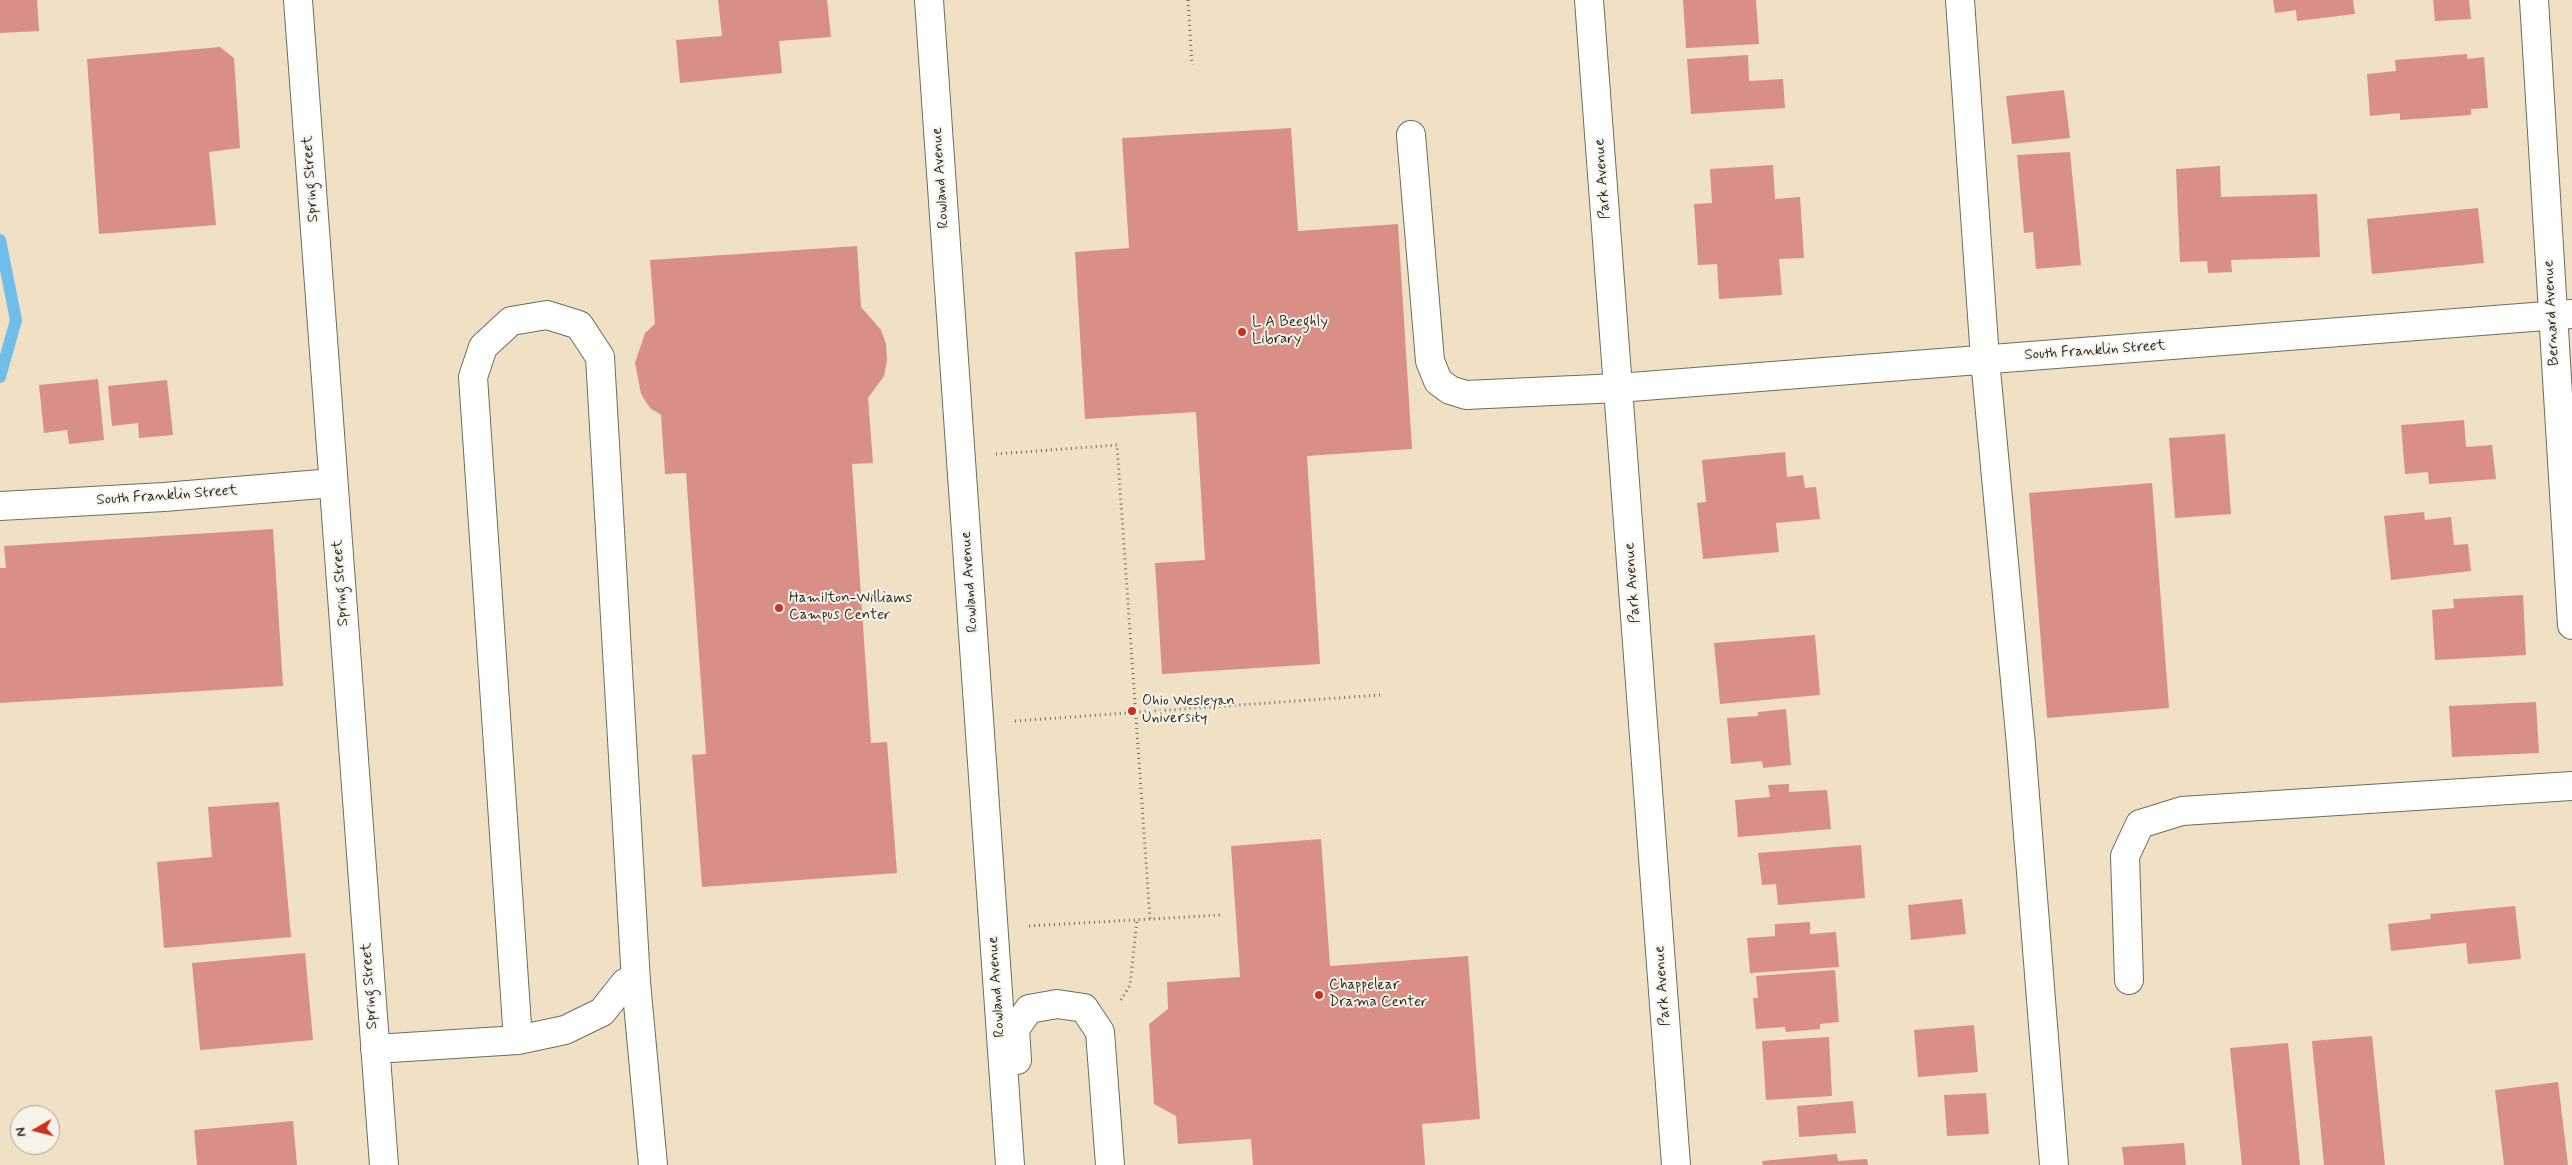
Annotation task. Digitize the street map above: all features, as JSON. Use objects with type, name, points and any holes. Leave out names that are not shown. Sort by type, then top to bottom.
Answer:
[{"type":"street","name":"Spring Street","points":[[298,0],[384,1165]]},
{"type":"street","name":"Rowland Avenue","points":[[929,0],[1010,1165]]},
{"type":"street","name":"Park Avenue","points":[[1590,0],[1676,1165]]},
{"type":"street","points":[[1960,0],[1985,359],[2021,745],[2054,1165]]},
{"type":"street","name":"Bernard Avenue","points":[[2534,0],[2562,315],[2572,625]]},
{"type":"street","name":"South Franklin Street","points":[[1411,135],[1430,360],[1438,380],[1450,390],[1466,395],[1618,388],[2562,315]]},
{"type":"street","points":[[518,1040],[472,377],[483,347],[511,320],[547,315],[579,325],[600,357],[636,982],[652,1165]]},
{"type":"street","name":"South Franklin Street","points":[[0,506],[164,497],[334,483]]},
{"type":"street","points":[[2129,980],[2125,856],[2140,824],[2182,812],[2572,786]]},
{"type":"street","points":[[375,1049],[518,1040],[565,1030],[602,1012],[625,983],[636,982]]},
{"type":"street","points":[[1025,1165],[1015,1029],[1029,1009],[1057,1004],[1084,1008],[1100,1032],[1110,1165]]},
{"type":"path","points":[[1188,0],[1192,65]]},
{"type":"path","points":[[961,456],[1117,445],[1150,919]]},
{"type":"path","points":[[979,724],[1380,695]]},
{"type":"path","points":[[993,928],[1220,915]]},
{"type":"path","points":[[1100,1032],[1130,985],[1137,920]]},
{"type":"building","points":[[0,0],[37,0],[39,31],[0,33]]},
{"type":"building","points":[[718,0],[827,0],[831,37],[779,41],[782,73],[680,83],[676,40],[722,36]]},
{"type":"building","points":[[1683,0],[1756,0],[1759,44],[1686,48]]},
{"type":"building","points":[[2273,0],[2353,0],[2355,14],[2297,21],[2296,10],[2275,13]]},
{"type":"building","points":[[2433,0],[2469,0],[2471,19],[2435,21]]},
{"type":"building","points":[[220,47],[234,58],[240,148],[209,152],[216,225],[99,234],[87,59]]},
{"type":"building","points":[[2467,54],[2467,59],[2484,57],[2488,108],[2471,109],[2471,115],[2400,120],[2400,113],[2370,116],[2367,74],[2396,71],[2395,60]]},
{"type":"building","points":[[1748,55],[1749,81],[1783,79],[1785,108],[1691,114],[1687,59]]},
{"type":"building","points":[[2064,90],[2070,138],[2012,144],[2006,96]]},
{"type":"building","name":"L A Beeghly Library","points":[[1291,128],[1298,231],[1398,224],[1412,449],[1307,456],[1320,664],[1162,674],[1155,563],[1205,560],[1196,412],[1085,419],[1075,252],[1129,248],[1122,138]]},
{"type":"building","points":[[2070,152],[2081,265],[2036,269],[2033,232],[2024,233],[2017,155]]},
{"type":"building","points":[[1773,165],[1775,199],[1800,197],[1804,258],[1779,259],[1782,295],[1719,299],[1717,264],[1698,265],[1694,204],[1712,203],[1710,169]]},
{"type":"building","points":[[2220,166],[2221,197],[2317,194],[2320,257],[2231,260],[2232,272],[2208,273],[2207,261],[2180,262],[2176,169]]},
{"type":"building","points":[[2478,208],[2484,263],[2372,274],[2367,219]]},
{"type":"building","name":"Hamilton-Williams Campus Center","points":[[857,246],[861,307],[881,330],[886,344],[887,361],[884,376],[868,398],[873,463],[852,464],[871,743],[887,742],[897,873],[702,887],[692,755],[706,754],[686,473],[665,474],[661,415],[650,408],[641,394],[635,363],[645,333],[655,324],[650,260]]},
{"type":"building","points":[[98,379],[104,440],[69,444],[67,430],[44,433],[39,385]]},
{"type":"building","points":[[167,380],[173,435],[139,438],[138,423],[112,426],[108,386]]},
{"type":"building","points":[[2464,420],[2466,447],[2492,445],[2496,479],[2429,484],[2428,472],[2405,474],[2401,425]]},
{"type":"building","points":[[2225,434],[2231,514],[2175,518],[2169,438]]},
{"type":"building","points":[[1785,452],[1787,477],[1803,475],[1805,488],[1816,487],[1820,519],[1776,523],[1779,552],[1703,559],[1697,503],[1706,502],[1702,460]]},
{"type":"building","points":[[2152,483],[2169,708],[2047,718],[2029,493]]},
{"type":"building","points":[[2424,512],[2425,520],[2451,517],[2454,545],[2468,544],[2471,571],[2391,580],[2384,516]]},
{"type":"building","points":[[273,529],[283,686],[0,703],[0,568],[6,568],[4,546]]},
{"type":"building","points":[[2523,595],[2526,655],[2435,660],[2432,610],[2454,608],[2453,599]]},
{"type":"building","points":[[1815,635],[1820,695],[1720,704],[1714,643]]},
{"type":"building","points":[[2536,702],[2539,753],[2452,757],[2449,706]]},
{"type":"building","points":[[1786,709],[1791,765],[1763,768],[1762,761],[1731,764],[1727,718],[1758,716],[1758,712]]},
{"type":"building","points":[[1789,784],[1789,792],[1827,790],[1831,829],[1738,837],[1735,800],[1770,797],[1768,785]]},
{"type":"building","points":[[279,802],[291,937],[164,948],[157,862],[212,857],[208,807]]},
{"type":"building","name":"Chappelear Drama Center","points":[[1321,839],[1330,966],[1468,956],[1480,1119],[1422,1124],[1425,1165],[1253,1165],[1251,1139],[1178,1144],[1176,1116],[1154,1104],[1149,1024],[1168,1009],[1167,982],[1240,977],[1231,846]]},
{"type":"building","points":[[1861,845],[1865,898],[1778,905],[1776,884],[1762,885],[1758,853]]},
{"type":"building","points":[[1962,899],[1966,934],[1911,940],[1908,905]]},
{"type":"building","points":[[2515,906],[2521,959],[2468,964],[2466,943],[2391,951],[2388,924],[2431,919],[2430,914]]},
{"type":"building","points":[[1810,922],[1810,934],[1836,932],[1839,967],[1750,973],[1747,938],[1775,936],[1775,924]]},
{"type":"building","points":[[305,953],[313,1040],[200,1050],[192,963]]},
{"type":"building","points":[[1835,970],[1839,1022],[1820,1024],[1820,1029],[1786,1032],[1785,1027],[1756,1029],[1753,998],[1758,998],[1756,976]]},
{"type":"building","points":[[1974,1025],[1978,1072],[1918,1077],[1914,1030]]},
{"type":"building","points":[[2372,1036],[2385,1165],[2324,1165],[2312,1041]]},
{"type":"building","points":[[1829,1037],[1832,1096],[1766,1100],[1762,1041]]},
{"type":"building","points":[[2288,1043],[2300,1165],[2242,1165],[2230,1048]]},
{"type":"building","points":[[2558,1082],[2568,1165],[2504,1165],[2495,1090]]},
{"type":"building","points":[[1986,1093],[1989,1134],[1947,1136],[1944,1095]]},
{"type":"building","points":[[1853,1101],[1856,1133],[1799,1137],[1797,1106]]},
{"type":"building","points":[[293,1121],[297,1165],[197,1165],[194,1130]]},
{"type":"building","points":[[2184,1143],[2186,1165],[2124,1165],[2122,1147]]},
{"type":"building","points":[[1837,1154],[1838,1161],[1867,1159],[1868,1165],[1763,1165],[1762,1161]]},
{"type":"waterway","points":[[0,240],[16,320],[0,377]]},
{"type":"place","name":"L A Beeghly Library","points":[[1242,332]]},
{"type":"place","name":"Hamilton-Williams Campus Center","points":[[779,608]]},
{"type":"place","name":"Ohio Wesleyan University","points":[[1132,711]]},
{"type":"place","name":"Chappelear Drama Center","points":[[1319,995]]}]
